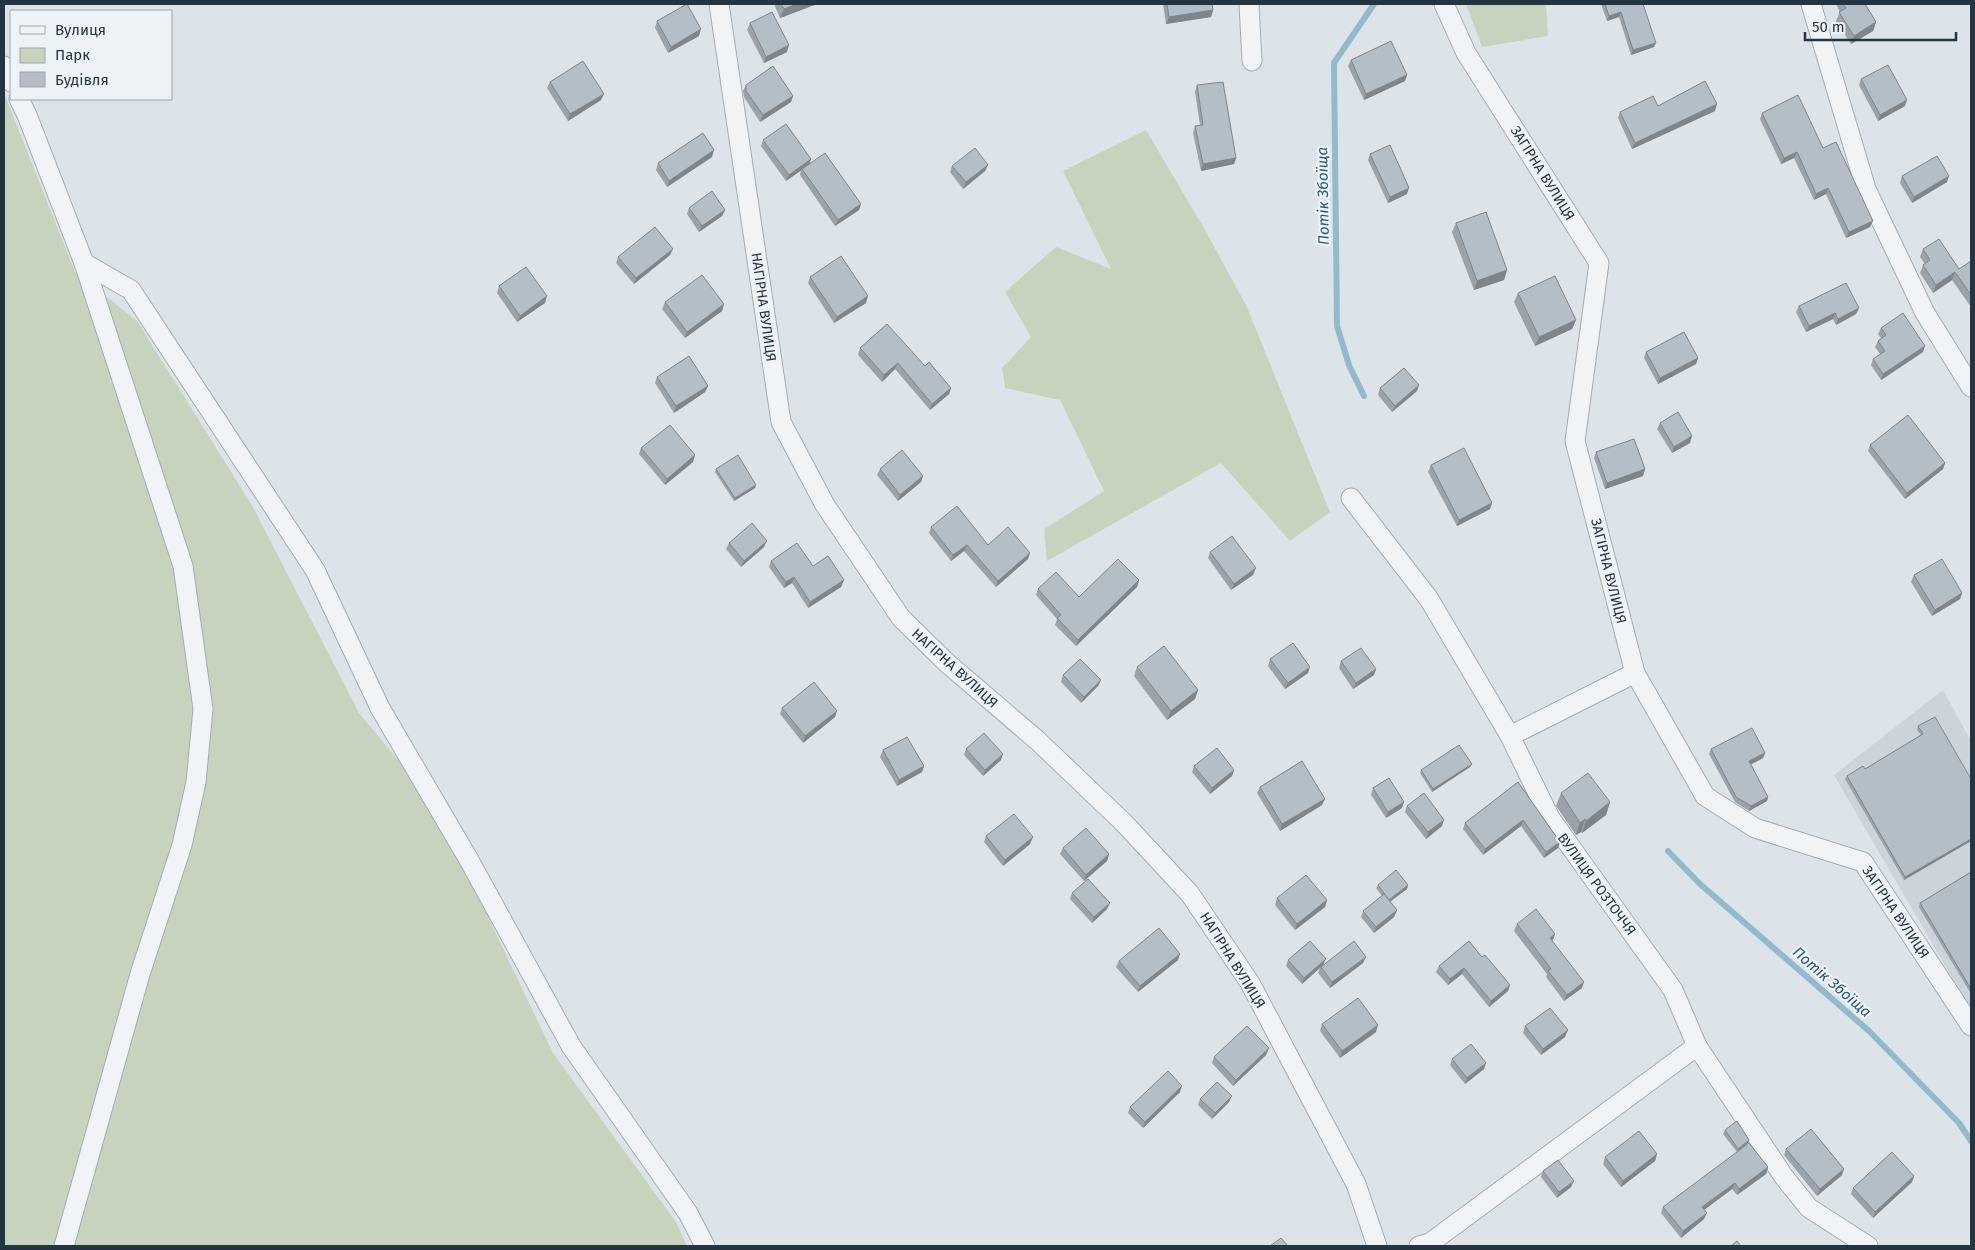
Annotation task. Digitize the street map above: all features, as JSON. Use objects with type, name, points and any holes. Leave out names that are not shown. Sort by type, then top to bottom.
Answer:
[{"type":"street","name":"НАГІРНА ВУЛИЦЯ","points":[[719,4],[781,422],[825,505],[901,618],[947,663],[1038,741],[1110,810],[1190,894],[1250,983],[1356,1184],[1376,1246]]},
{"type":"street","points":[[1248,4],[1252,61]]},
{"type":"street","name":"ЗАГІРНА ВУЛИЦЯ","points":[[1444,4],[1466,53],[1600,263],[1575,441],[1635,673],[1705,796],[1755,828],[1863,862],[1971,1026]]},
{"type":"street","points":[[1811,4],[1866,189],[1925,312],[1971,387]]},
{"type":"street","points":[[4,66],[10,80]]},
{"type":"street","points":[[20,100],[84,263],[184,566],[203,710],[196,782],[182,845],[140,974],[64,1246]]},
{"type":"street","points":[[84,263],[131,290],[314,570],[380,708],[468,860],[571,1046],[688,1213],[705,1246]]},
{"type":"street","name":"ВУЛИЦЯ РОЗТОЧЧЯ","points":[[1351,498],[1429,599],[1510,736],[1550,818],[1673,990],[1697,1046],[1784,1177],[1810,1208],[1868,1246]]},
{"type":"street","points":[[1510,736],[1635,673]]},
{"type":"street","points":[[1419,1246],[1430,1243],[1697,1046]]},
{"type":"shaded area","points":[[1943,690],[1971,741],[1971,1010],[1834,775]]},
{"type":"green space","points":[[1466,4],[1546,4],[1548,36],[1482,47]]},
{"type":"green space","points":[[4,93],[75,272],[137,321],[253,507],[359,713],[433,802],[553,1053],[676,1222],[687,1246],[4,1246]]},
{"type":"green space","points":[[1146,130],[1205,230],[1246,305],[1330,512],[1290,541],[1221,463],[1047,561],[1044,529],[1104,491],[1060,400],[1005,388],[1002,368],[1031,337],[1005,292],[1056,247],[1111,269],[1063,171]]},
{"type":"building","points":[[687,4],[701,29],[671,47],[657,21]]},
{"type":"building","points":[[781,4],[797,4],[784,9]]},
{"type":"building","points":[[1167,4],[1212,4],[1213,10],[1169,17]]},
{"type":"building","points":[[1605,4],[1643,4],[1656,43],[1633,50],[1621,12],[1609,16]]},
{"type":"building","points":[[1843,4],[1865,4],[1876,22],[1854,36],[1839,12],[1846,8]]},
{"type":"building","points":[[772,12],[789,45],[766,57],[750,23]]},
{"type":"building","points":[[1391,41],[1407,75],[1366,94],[1351,60]]},
{"type":"building","points":[[583,61],[604,94],[570,114],[550,82]]},
{"type":"building","points":[[1888,65],[1907,100],[1880,115],[1861,79]]},
{"type":"building","points":[[773,66],[793,96],[763,115],[746,91],[746,85]]},
{"type":"building","points":[[1705,81],[1717,104],[1635,143],[1620,112],[1653,96],[1658,106]]},
{"type":"building","points":[[1223,82],[1236,158],[1203,164],[1195,126],[1203,125],[1197,85]]},
{"type":"building","points":[[1798,95],[1823,148],[1836,142],[1873,221],[1849,232],[1828,188],[1816,194],[1797,152],[1784,158],[1762,113]]},
{"type":"building","points":[[786,124],[811,159],[789,175],[763,140]]},
{"type":"building","points":[[703,133],[714,150],[669,181],[658,163]]},
{"type":"building","points":[[1390,145],[1409,188],[1390,197],[1370,154]]},
{"type":"building","points":[[975,148],[988,165],[966,182],[952,166]]},
{"type":"building","points":[[825,153],[861,204],[838,220],[802,169]]},
{"type":"building","points":[[1937,156],[1949,176],[1914,197],[1902,176]]},
{"type":"building","points":[[712,191],[725,210],[702,226],[689,208]]},
{"type":"building","points":[[1486,212],[1507,270],[1477,281],[1456,223]]},
{"type":"building","points":[[655,227],[673,249],[636,278],[618,257]]},
{"type":"building","points":[[1939,239],[1959,269],[1971,261],[1971,295],[1955,272],[1936,285],[1923,265],[1930,260],[1923,249]]},
{"type":"building","points":[[841,256],[868,296],[837,317],[810,277]]},
{"type":"building","points":[[526,267],[547,296],[520,316],[499,286]]},
{"type":"building","points":[[702,275],[724,304],[687,332],[665,302]]},
{"type":"building","points":[[1555,276],[1576,320],[1539,337],[1518,293]]},
{"type":"building","points":[[1846,283],[1859,308],[1838,319],[1835,313],[1809,326],[1799,306]]},
{"type":"building","points":[[1903,313],[1925,346],[1883,374],[1873,359],[1885,351],[1878,341],[1886,335],[1881,328]]},
{"type":"building","points":[[887,324],[925,366],[929,362],[951,388],[932,404],[898,363],[884,375],[860,348]]},
{"type":"building","points":[[1684,332],[1698,358],[1660,378],[1646,352]]},
{"type":"building","points":[[689,356],[708,386],[676,406],[657,377]]},
{"type":"building","points":[[1404,368],[1419,385],[1395,406],[1380,388]]},
{"type":"building","points":[[1678,412],[1692,436],[1674,447],[1660,423]]},
{"type":"building","points":[[1908,415],[1945,463],[1907,493],[1870,445]]},
{"type":"building","points":[[670,425],[695,455],[667,479],[641,448]]},
{"type":"building","points":[[1634,439],[1645,469],[1607,483],[1596,452]]},
{"type":"building","points":[[1464,448],[1492,503],[1459,520],[1431,465]]},
{"type":"building","points":[[902,450],[923,476],[900,495],[880,469]]},
{"type":"building","points":[[738,455],[756,485],[735,498],[716,469]]},
{"type":"building","points":[[957,506],[988,545],[1008,527],[1030,553],[998,581],[967,545],[953,555],[931,527]]},
{"type":"building","points":[[752,523],[767,541],[744,561],[729,543]]},
{"type":"building","points":[[1232,536],[1256,568],[1234,584],[1210,552]]},
{"type":"building","points":[[797,543],[813,566],[828,556],[844,580],[810,602],[794,577],[786,582],[771,561]]},
{"type":"building","points":[[1118,559],[1139,580],[1078,640],[1057,618],[1061,615],[1038,589],[1056,572],[1079,597]]},
{"type":"building","points":[[1942,559],[1962,593],[1935,610],[1914,575]]},
{"type":"building","points":[[1293,643],[1310,667],[1288,683],[1270,659]]},
{"type":"building","points":[[1164,646],[1198,690],[1171,711],[1137,667]]},
{"type":"building","points":[[1361,648],[1376,669],[1356,683],[1341,661]]},
{"type":"building","points":[[1080,659],[1101,680],[1084,697],[1063,675]]},
{"type":"building","points":[[814,682],[837,711],[805,736],[782,708]]},
{"type":"building","points":[[1935,717],[1971,779],[1971,839],[1905,877],[1847,776],[1863,766],[1865,769],[1923,734],[1918,726]]},
{"type":"building","points":[[1752,728],[1765,753],[1749,761],[1768,797],[1751,806],[1736,797],[1711,749]]},
{"type":"building","points":[[984,733],[1003,754],[985,770],[966,749]]},
{"type":"building","points":[[907,737],[924,766],[899,780],[883,750]]},
{"type":"building","points":[[1459,745],[1472,764],[1433,789],[1421,770]]},
{"type":"building","points":[[1217,748],[1234,770],[1212,788],[1194,766]]},
{"type":"building","points":[[1302,761],[1325,799],[1282,824],[1260,787]]},
{"type":"building","points":[[1588,773],[1610,802],[1586,821],[1585,819],[1580,823],[1561,793]]},
{"type":"building","points":[[1389,778],[1404,802],[1388,812],[1373,788]]},
{"type":"building","points":[[1518,782],[1560,842],[1546,852],[1523,820],[1485,849],[1465,823]]},
{"type":"building","points":[[1424,793],[1444,820],[1428,832],[1407,806]]},
{"type":"building","points":[[1014,814],[1033,837],[1005,860],[986,836]]},
{"type":"building","points":[[1086,828],[1109,854],[1086,875],[1063,848]]},
{"type":"building","points":[[1396,870],[1408,885],[1389,900],[1378,885]]},
{"type":"building","points":[[1971,872],[1971,989],[1920,903]]},
{"type":"building","points":[[1306,875],[1327,900],[1297,924],[1277,898]]},
{"type":"building","points":[[1088,879],[1110,903],[1094,917],[1072,893]]},
{"type":"building","points":[[1384,894],[1397,910],[1376,927],[1363,911]]},
{"type":"building","points":[[1536,909],[1555,934],[1550,938],[1584,982],[1567,995],[1548,971],[1551,969],[1517,924]]},
{"type":"building","points":[[1159,928],[1180,954],[1140,986],[1119,961]]},
{"type":"building","points":[[1310,941],[1326,959],[1304,978],[1288,960]]},
{"type":"building","points":[[1354,941],[1366,957],[1332,982],[1321,967]]},
{"type":"building","points":[[1469,941],[1482,957],[1485,955],[1510,985],[1491,1001],[1464,968],[1450,979],[1439,966]]},
{"type":"building","points":[[1358,998],[1378,1025],[1342,1051],[1322,1024]]},
{"type":"building","points":[[1550,1008],[1568,1030],[1543,1049],[1525,1026]]},
{"type":"building","points":[[1247,1026],[1269,1048],[1236,1080],[1214,1057]]},
{"type":"building","points":[[1471,1044],[1486,1063],[1467,1078],[1452,1059]]},
{"type":"building","points":[[1168,1071],[1182,1086],[1145,1122],[1130,1107]]},
{"type":"building","points":[[1217,1082],[1232,1096],[1215,1113],[1200,1099]]},
{"type":"building","points":[[1737,1121],[1749,1140],[1738,1149],[1725,1130]]},
{"type":"building","points":[[1811,1129],[1844,1169],[1820,1189],[1786,1149]]},
{"type":"building","points":[[1639,1131],[1657,1154],[1623,1181],[1605,1157]]},
{"type":"building","points":[[1749,1143],[1768,1167],[1739,1189],[1735,1183],[1702,1207],[1707,1213],[1683,1231],[1663,1207]]},
{"type":"building","points":[[1892,1152],[1914,1176],[1875,1212],[1853,1188]]},
{"type":"building","points":[[1558,1160],[1574,1181],[1559,1192],[1543,1171]]},
{"type":"building","points":[[1281,1238],[1288,1246],[1270,1246]]},
{"type":"building","points":[[1737,1241],[1741,1246],[1731,1246]]},
{"type":"waterway","name":"Потік Збоїща","points":[[1364,396],[1349,365],[1337,326],[1334,63],[1374,4]]},
{"type":"waterway","name":"Потік Збоїща","points":[[1668,851],[1700,884],[1869,1031],[1959,1123],[1971,1141]]}]
